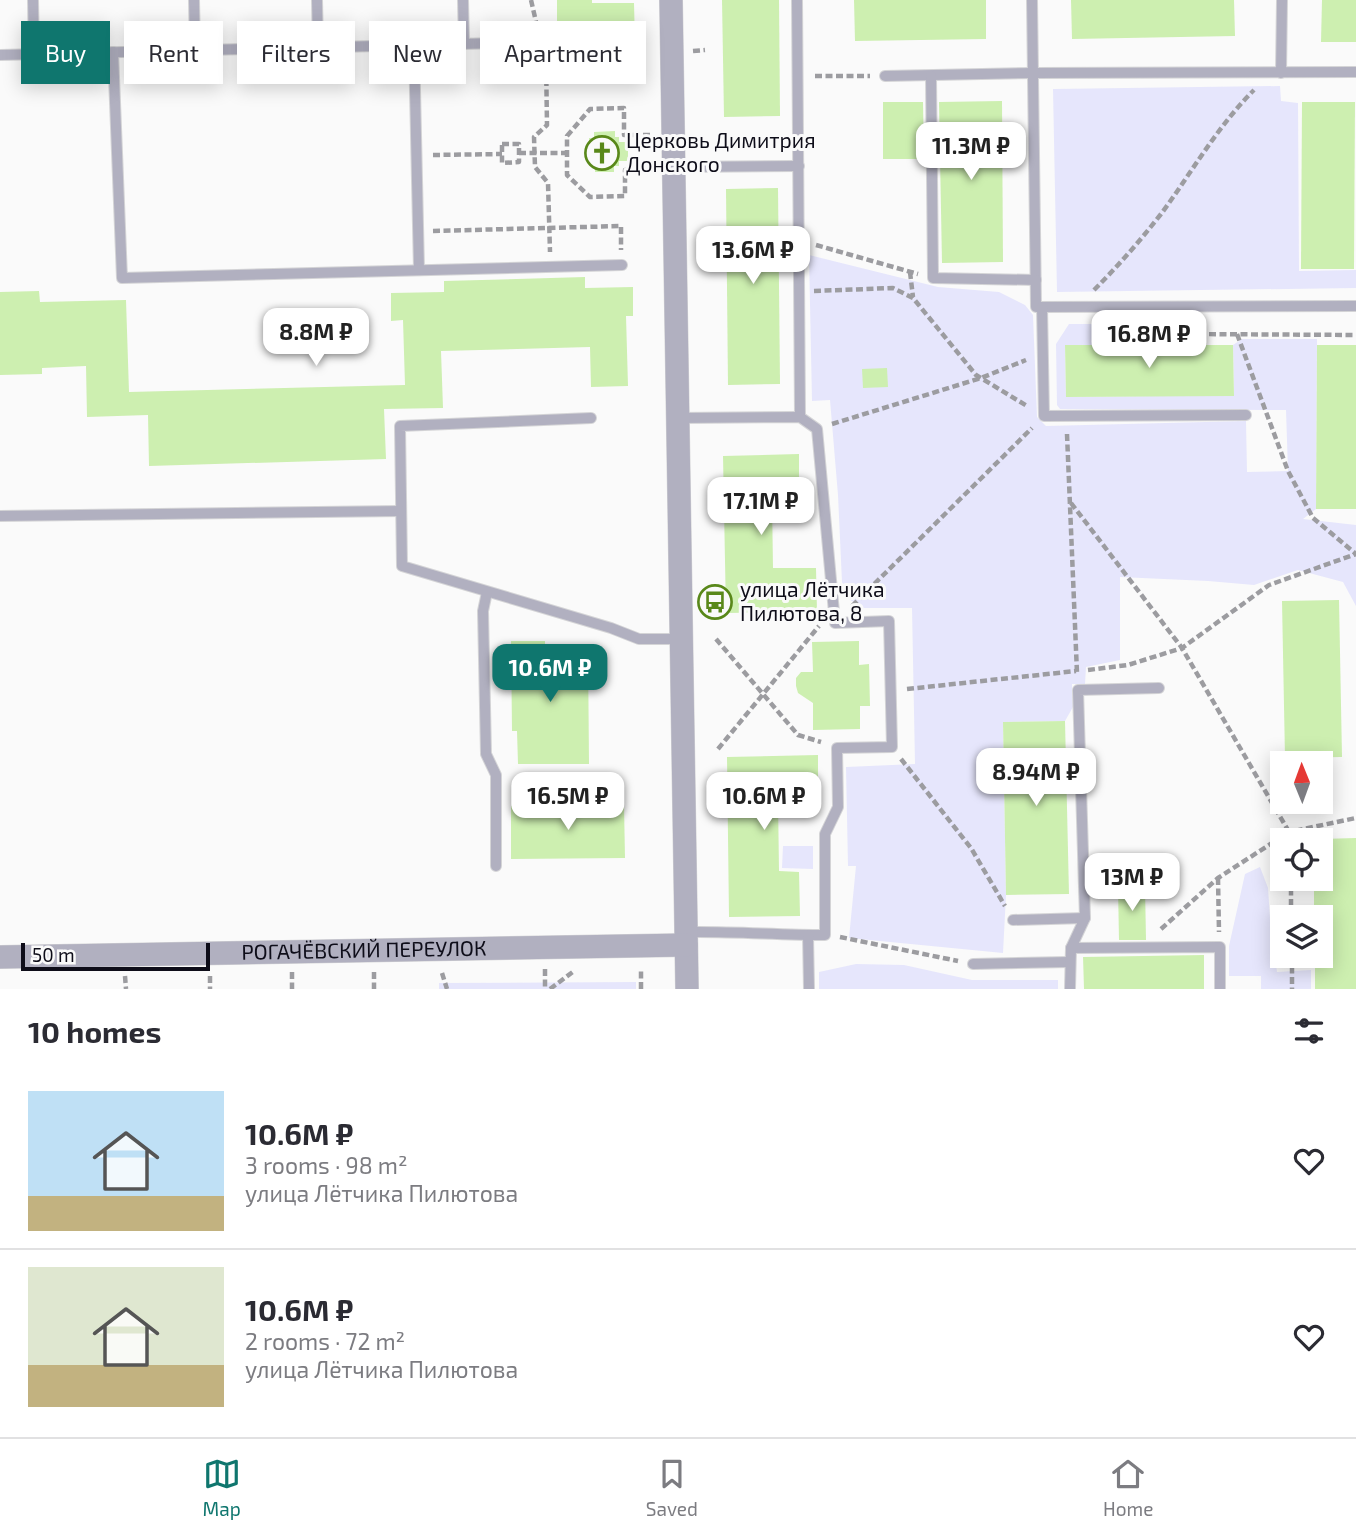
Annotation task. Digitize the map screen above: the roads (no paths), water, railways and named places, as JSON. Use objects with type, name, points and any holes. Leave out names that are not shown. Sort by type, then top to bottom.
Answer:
[{"type":"street","points":[[671,0],[663,168],[678,418],[687,989]]},
{"type":"street","name":"РОГАЧЁВСКИЙ ПЕРЕУЛОК","points":[[0,957],[686,938]]},
{"type":"lane","points":[[33,0],[33,21]]},
{"type":"lane","points":[[194,0],[194,21]]},
{"type":"lane","points":[[317,0],[317,21]]},
{"type":"lane","points":[[463,0],[463,21]]},
{"type":"lane","points":[[797,0],[800,417]]},
{"type":"lane","points":[[1032,0],[1036,307],[1356,306]]},
{"type":"lane","points":[[1281,73],[1282,0]]},
{"type":"lane","points":[[110,52],[124,52]]},
{"type":"lane","points":[[113,52],[122,278],[622,265]]},
{"type":"lane","points":[[0,55],[21,54]]},
{"type":"lane","points":[[884,76],[1356,72]]},
{"type":"lane","points":[[931,76],[933,278],[1035,280]]},
{"type":"lane","points":[[415,84],[419,270]]},
{"type":"lane","points":[[663,168],[799,166]]},
{"type":"lane","points":[[1042,307],[1044,416],[1246,415]]},
{"type":"lane","points":[[678,418],[800,417],[817,429],[835,623],[889,621],[892,747],[837,748],[838,807],[825,834],[825,934],[686,938]]},
{"type":"lane","points":[[592,418],[400,426],[402,566],[611,628],[639,639],[681,639]]},
{"type":"lane","points":[[0,516],[401,511]]},
{"type":"lane","points":[[487,592],[483,611],[486,754],[496,775],[496,866]]},
{"type":"lane","points":[[1070,989],[1071,948],[1084,918],[1078,690],[1159,688]]},
{"type":"lane","points":[[1013,920],[1084,918]]},
{"type":"lane","points":[[808,935],[809,989]]},
{"type":"lane","points":[[1071,948],[1220,947],[1220,989]]},
{"type":"lane","points":[[972,964],[1069,962]]},
{"type":"place","name":"Церковь Димитрия Донского","points":[[602,153]]},
{"type":"place","name":"улица Лётчика Пилютова, 8","points":[[715,602]]}]
